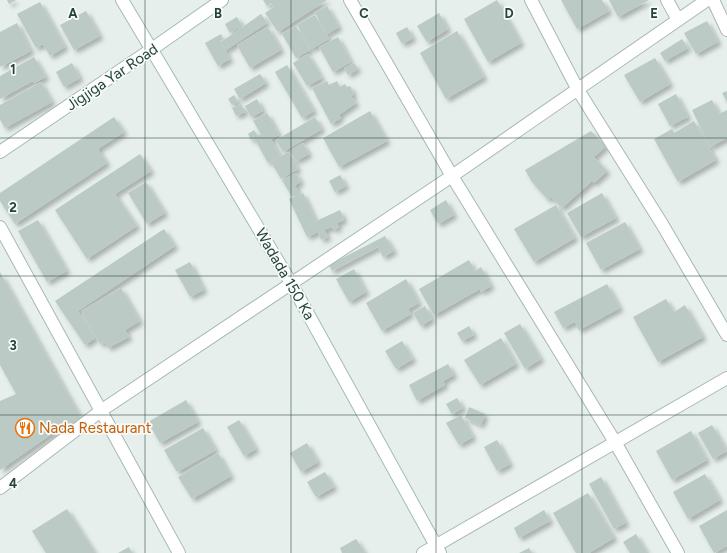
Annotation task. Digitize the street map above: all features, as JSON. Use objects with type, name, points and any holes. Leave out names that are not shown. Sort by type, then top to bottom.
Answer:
[{"type":"street","name":"Wadada 150 Ka","points":[[122,0],[290,283],[438,550]]},
{"type":"street","name":"Jigjiga Yar Road","points":[[0,152],[152,50],[222,0]]},
{"type":"street","points":[[350,0],[452,176],[615,442],[678,553]]},
{"type":"street","points":[[531,0],[578,90],[662,224],[727,335]]},
{"type":"street","points":[[667,0],[678,20]]},
{"type":"street","points":[[0,488],[102,410],[452,176],[707,0]]},
{"type":"street","points":[[712,0],[727,30]]},
{"type":"street","points":[[0,227],[102,410],[179,553]]},
{"type":"street","points":[[423,553],[438,550],[615,442],[727,378]]},
{"type":"building","points":[[7,0],[16,0],[9,4]]},
{"type":"building","points":[[263,0],[327,0],[278,32],[265,13],[274,7],[271,3],[267,6]]},
{"type":"building","points":[[497,0],[521,43],[488,62],[464,19]]},
{"type":"building","points":[[561,0],[602,0],[609,11],[577,29]]},
{"type":"building","points":[[609,0],[649,0],[618,17]]},
{"type":"building","points":[[40,2],[65,47],[50,56],[43,44],[36,48],[17,14]]},
{"type":"building","points":[[327,6],[339,27],[327,34],[315,13]]},
{"type":"building","points":[[86,11],[100,36],[74,50],[60,25]]},
{"type":"building","points":[[439,13],[448,29],[427,42],[417,26]]},
{"type":"building","points":[[261,14],[267,23],[226,50],[221,42]]},
{"type":"building","points":[[315,15],[329,39],[311,49],[297,25]]},
{"type":"building","points":[[237,17],[242,26],[230,33],[225,24]]},
{"type":"building","points":[[707,21],[718,42],[696,54],[684,33]]},
{"type":"building","points":[[17,23],[31,51],[0,67],[0,32]]},
{"type":"building","points":[[296,26],[310,50],[296,58],[282,34]]},
{"type":"building","points":[[268,27],[281,50],[250,68],[237,45]]},
{"type":"building","points":[[407,27],[413,38],[402,44],[396,33]]},
{"type":"building","points":[[457,31],[484,77],[446,99],[420,53]]},
{"type":"building","points":[[221,34],[223,39],[220,41],[230,59],[218,66],[205,43]]},
{"type":"building","points":[[338,37],[351,62],[333,72],[319,47]]},
{"type":"building","points":[[682,39],[688,48],[665,61],[660,53]]},
{"type":"building","points":[[308,54],[322,78],[307,86],[293,63]]},
{"type":"building","points":[[34,57],[46,77],[34,83],[33,81],[0,99],[0,76]]},
{"type":"building","points":[[655,58],[670,84],[640,102],[624,75]]},
{"type":"building","points":[[72,63],[80,78],[64,87],[56,72]]},
{"type":"building","points":[[354,63],[358,69],[348,75],[344,68]]},
{"type":"building","points":[[287,65],[314,111],[302,118],[275,72]]},
{"type":"building","points":[[260,74],[266,83],[240,99],[234,89]]},
{"type":"building","points":[[327,81],[329,85],[337,81],[340,87],[345,84],[347,87],[350,86],[354,94],[351,96],[356,103],[339,115],[341,118],[331,124],[312,88]]},
{"type":"building","points":[[41,82],[52,102],[5,128],[0,120],[0,105]]},
{"type":"building","points":[[727,91],[727,102],[722,93]]},
{"type":"building","points":[[676,94],[688,117],[670,126],[658,104]]},
{"type":"building","points":[[234,95],[238,102],[232,105],[228,99]]},
{"type":"building","points":[[257,99],[263,111],[251,117],[245,106]]},
{"type":"building","points":[[712,100],[719,114],[727,110],[727,138],[710,147],[692,110]]},
{"type":"building","points":[[241,104],[245,112],[236,116],[232,108]]},
{"type":"building","points":[[370,111],[387,141],[339,167],[323,138]]},
{"type":"building","points":[[267,113],[279,135],[271,139],[280,156],[268,163],[254,138],[251,140],[248,134],[254,130],[258,136],[261,134],[253,121]]},
{"type":"building","points":[[114,117],[124,132],[98,149],[107,163],[15,224],[0,201],[0,193]]},
{"type":"building","points":[[315,117],[322,129],[283,152],[276,140]]},
{"type":"building","points":[[694,121],[716,160],[678,182],[654,139],[672,129],[674,133]]},
{"type":"building","points":[[591,131],[606,146],[594,157],[607,171],[594,183],[592,181],[562,208],[551,197],[548,200],[532,182],[525,170]]},
{"type":"building","points":[[303,143],[309,154],[296,161],[290,151]]},
{"type":"building","points":[[288,152],[298,169],[281,179],[271,162]]},
{"type":"building","points":[[140,154],[151,171],[115,194],[137,226],[87,259],[55,210]]},
{"type":"building","points":[[296,173],[301,182],[295,185],[299,193],[292,197],[282,180]]},
{"type":"building","points":[[340,175],[346,186],[335,192],[329,181]]},
{"type":"building","points":[[146,182],[165,213],[147,224],[128,193]]},
{"type":"building","points":[[303,193],[316,221],[340,210],[344,220],[337,223],[339,227],[334,230],[332,227],[324,230],[328,237],[321,240],[318,232],[307,237],[289,199]]},
{"type":"building","points":[[602,193],[616,218],[581,237],[567,213]]},
{"type":"building","points":[[446,200],[454,215],[438,224],[430,210]]},
{"type":"building","points":[[556,205],[575,238],[534,262],[514,229]]},
{"type":"building","points":[[38,220],[67,271],[47,282],[18,231]]},
{"type":"building","points":[[625,222],[640,249],[601,270],[586,243]]},
{"type":"building","points":[[164,229],[175,246],[78,311],[95,338],[85,345],[55,301]]},
{"type":"building","points":[[385,236],[394,251],[383,257],[378,247],[332,271],[329,265]]},
{"type":"building","points":[[469,260],[475,271],[481,267],[491,286],[481,292],[480,289],[434,315],[419,289]]},
{"type":"building","points":[[190,262],[204,290],[190,297],[175,270]]},
{"type":"building","points":[[354,269],[366,292],[349,302],[336,279]]},
{"type":"building","points":[[0,272],[81,418],[53,433],[0,470],[0,401],[16,394],[0,365]]},
{"type":"building","points":[[406,279],[419,303],[408,309],[411,314],[382,331],[366,303]]},
{"type":"building","points":[[607,284],[620,308],[579,330],[575,322],[563,328],[554,312]]},
{"type":"building","points":[[121,288],[140,321],[125,330],[129,337],[108,348],[105,342],[100,344],[81,311]]},
{"type":"building","points":[[666,299],[674,312],[685,305],[703,337],[658,362],[633,317]]},
{"type":"building","points":[[425,306],[432,319],[421,326],[413,313]]},
{"type":"building","points":[[520,324],[541,359],[525,369],[504,333]]},
{"type":"building","points":[[469,326],[474,335],[462,341],[457,333]]},
{"type":"building","points":[[501,338],[516,364],[480,385],[464,360]]},
{"type":"building","points":[[402,341],[413,359],[396,369],[385,351]]},
{"type":"building","points":[[448,364],[454,375],[443,381],[445,385],[417,401],[409,385]]},
{"type":"building","points":[[457,398],[463,408],[452,414],[446,404]]},
{"type":"building","points":[[186,400],[198,422],[160,443],[148,422]]},
{"type":"building","points":[[469,407],[485,414],[481,425],[465,418]]},
{"type":"building","points":[[461,415],[473,437],[459,445],[446,423]]},
{"type":"building","points":[[239,420],[256,449],[244,456],[227,427]]},
{"type":"building","points":[[712,425],[727,451],[713,459],[698,433]]},
{"type":"building","points":[[203,428],[216,450],[177,472],[164,450]]},
{"type":"building","points":[[691,431],[707,460],[672,480],[656,451]]},
{"type":"building","points":[[497,440],[510,464],[497,471],[484,447]]},
{"type":"building","points":[[307,443],[318,462],[301,472],[290,453]]},
{"type":"building","points":[[218,453],[231,476],[192,499],[178,477]]},
{"type":"building","points":[[325,472],[334,487],[316,497],[307,482]]},
{"type":"building","points":[[705,474],[720,500],[688,519],[673,492]]},
{"type":"building","points":[[601,477],[626,523],[614,529],[589,484]]},
{"type":"building","points":[[588,493],[614,538],[589,553],[576,553],[553,513]]},
{"type":"building","points":[[67,509],[95,553],[46,553],[32,531]]},
{"type":"building","points":[[544,510],[550,521],[519,538],[514,528]]},
{"type":"building","points":[[727,510],[727,546],[714,553],[699,526]]},
{"type":"building","points":[[636,534],[647,553],[630,553],[623,542]]},
{"type":"building","points":[[356,539],[365,553],[342,553],[340,548]]},
{"type":"building","points":[[129,547],[132,553],[118,553]]},
{"type":"building","points":[[529,548],[532,553],[519,553]]},
{"type":"place","name":"Nada Restaurant","points":[[25,428]]}]
